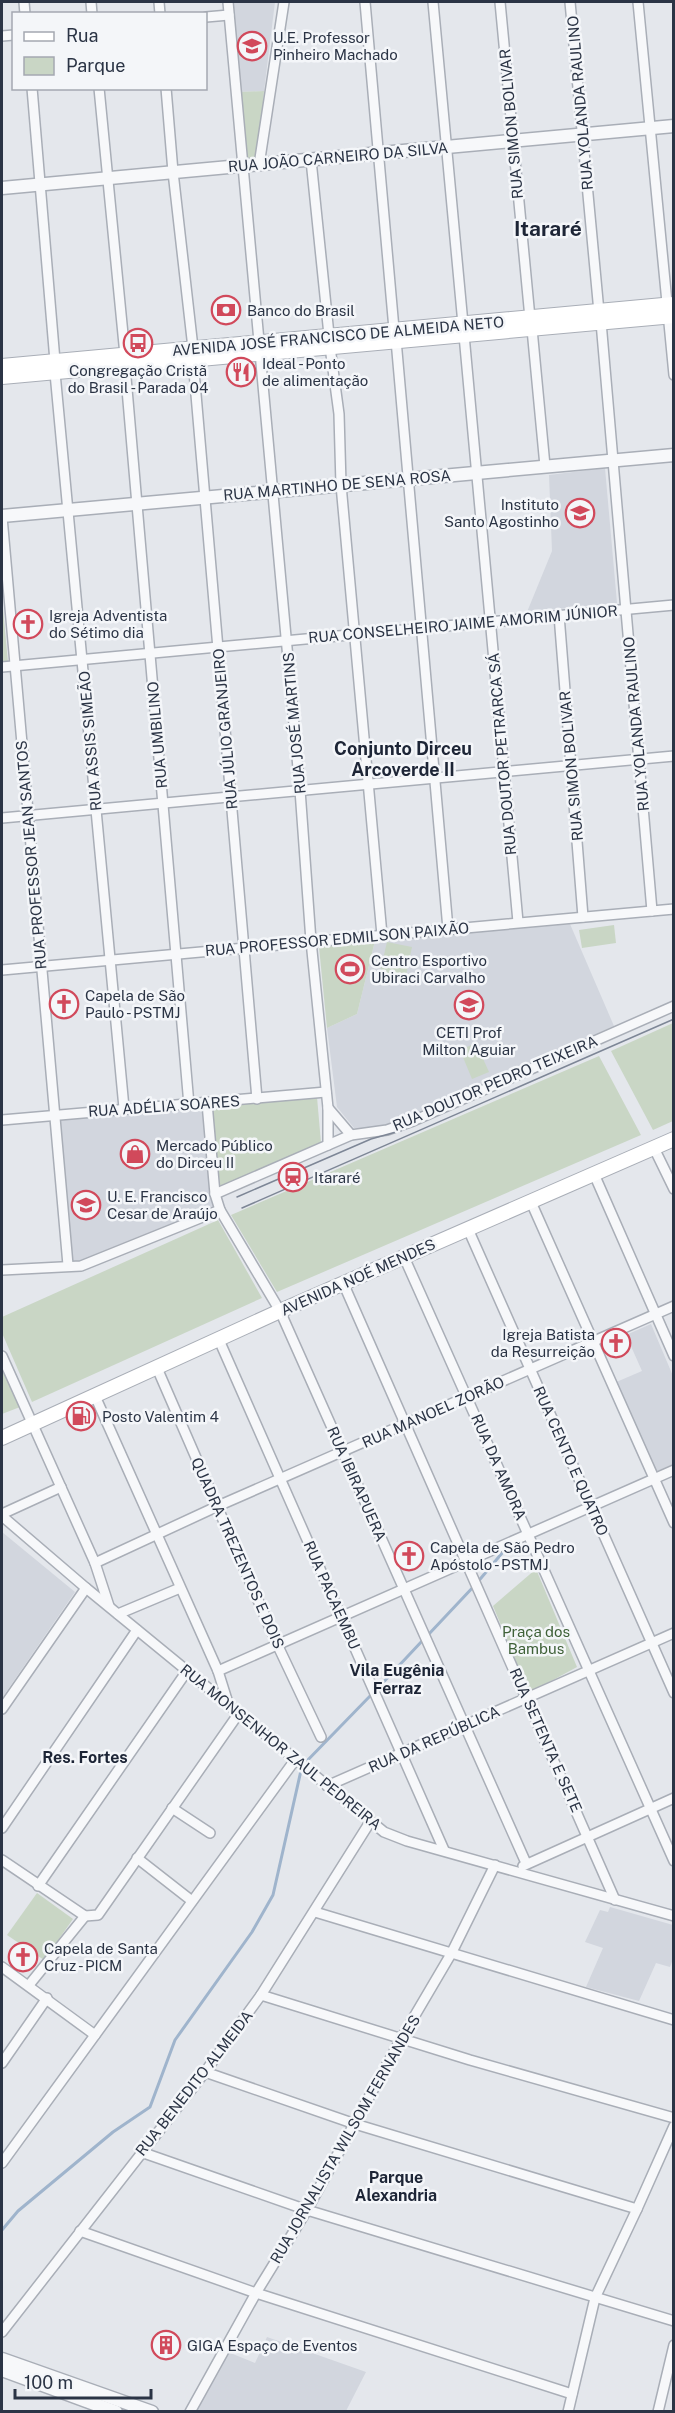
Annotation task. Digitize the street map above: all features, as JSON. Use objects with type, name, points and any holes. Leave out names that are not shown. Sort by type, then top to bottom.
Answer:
[{"type":"main road","name":"AVENIDA JOSÉ FRANCISCO DE ALMEIDA NETO","points":[[2,377],[55,367],[670,310]]},
{"type":"main road","name":"AVENIDA JOSÉ FRANCISCO DE ALMEIDA NETO","points":[[2,366],[55,367]]},
{"type":"main road","name":"AVENIDA NOÉ MENDES","points":[[2,1438],[280,1311],[674,1139]]},
{"type":"main road","name":"AVENIDA NOÉ MENDES","points":[[2,1430],[36,1421]]},
{"type":"street","name":"RUA JOSÉ MARTINS","points":[[228,2],[287,640],[311,941],[328,1108],[328,1145]]},
{"type":"street","points":[[259,165],[284,2],[294,2]]},
{"type":"street","points":[[365,2],[448,929]]},
{"type":"street","name":"RUA DOUTOR PETRARCA SÁ","points":[[433,2],[518,922]]},
{"type":"street","name":"RUA SIMON BOLIVAR","points":[[500,2],[545,466]]},
{"type":"street","name":"RUA YOLANDA RAULINO","points":[[570,2],[652,911]]},
{"type":"street","points":[[638,2],[670,310],[674,375]]},
{"type":"street","points":[[207,17],[229,15]]},
{"type":"street","name":"RUA ASSIS SIMEÃO","points":[[32,90],[55,367],[124,1108]]},
{"type":"street","name":"RUA UMBILINO","points":[[99,90],[125,360],[189,1105]]},
{"type":"street","name":"RUA JÚLIO GRANJEIRO","points":[[166,90],[193,354],[257,1099]]},
{"type":"street","name":"RUA JOÃO CARNEIRO DA SILVA","points":[[2,188],[674,126]]},
{"type":"street","points":[[310,160],[339,414],[341,485],[353,634],[382,935]]},
{"type":"street","name":"RUA MARTINHO DE SENA ROSA","points":[[2,516],[674,455]]},
{"type":"street","name":"RUA PROFESSOR JEAN SANTOS","points":[[2,516],[68,1265]]},
{"type":"street","name":"RUA CONSELHEIRO JAIME AMORIM JÚNIOR","points":[[2,667],[674,605]]},
{"type":"street","name":"RUA SIMON BOLIVAR","points":[[559,615],[583,917]]},
{"type":"street","points":[[2,818],[674,756]]},
{"type":"street","name":"RUA PROFESSOR EDMILSON PAIXÃO","points":[[2,970],[674,909]]},
{"type":"street","name":"RUA DOUTOR PEDRO TEIXEIRA","points":[[215,1194],[351,1135],[387,1130],[413,1121],[674,1006]]},
{"type":"street","name":"RUA ADÉLIA SOARES","points":[[2,1120],[326,1092]]},
{"type":"street","name":"RUA IBIRAPUERA","points":[[207,1103],[215,1194],[220,1210],[280,1311],[526,1863]]},
{"type":"street","points":[[328,1108],[351,1135]]},
{"type":"street","points":[[654,1148],[674,1189]]},
{"type":"street","points":[[594,1174],[674,1356]]},
{"type":"street","points":[[531,1202],[674,1523]]},
{"type":"street","points":[[2,1270],[68,1265],[78,1267],[220,1210]]},
{"type":"street","name":"RUA CENTO E QUATRO","points":[[468,1229],[674,1693]]},
{"type":"street","name":"RUA DA AMORA","points":[[404,1257],[674,1861]]},
{"type":"street","name":"RUA SETENTA E SETE","points":[[344,1285],[615,1900]]},
{"type":"street","name":"RUA MANOEL ZORÃO","points":[[95,1563],[281,1478],[674,1306]]},
{"type":"street","name":"RUA PACAEMBU","points":[[219,1340],[444,1850]]},
{"type":"street","points":[[2,1356],[36,1421],[95,1563],[109,1606]]},
{"type":"street","name":"QUADRA TREZENTOS E DOIS","points":[[157,1368],[277,1644],[321,1737]]},
{"type":"street","points":[[95,1396],[218,1671],[228,1703]]},
{"type":"street","points":[[218,1671],[674,1470]]},
{"type":"street","points":[[2,1515],[62,1487]]},
{"type":"street","name":"RUA MONSENHOR ZAUL PEDREIRA","points":[[2,1515],[86,1588],[370,1822],[394,1836],[674,1916]]},
{"type":"street","points":[[2,1709],[86,1588]]},
{"type":"street","points":[[118,1614],[180,1588]]},
{"type":"street","points":[[2,1828],[137,1630]]},
{"type":"street","name":"RUA DA REPÚBLICA","points":[[327,1786],[674,1634]]},
{"type":"street","points":[[38,1886],[187,1671]]},
{"type":"street","points":[[2,1860],[85,1916],[96,1916],[102,1912],[239,1713]]},
{"type":"street","points":[[2,2163],[192,1901],[300,1764]]},
{"type":"street","points":[[516,1871],[526,1863],[674,1798]]},
{"type":"street","points":[[172,1808],[210,1833]]},
{"type":"street","name":"RUA BENEDITO ALMEIDA","points":[[2,2332],[205,2072],[261,1995],[370,1822]]},
{"type":"street","points":[[137,1858],[192,1901]]},
{"type":"street","name":"RUA JORNALISTA WILSOM FERNANDES","points":[[190,2412],[256,2293],[308,2210],[401,2039],[451,1954],[495,1865]]},
{"type":"street","points":[[315,1912],[674,2020]]},
{"type":"street","points":[[29,1985],[85,1916]]},
{"type":"street","points":[[2,1967],[95,2035]]},
{"type":"street","points":[[261,1995],[401,2039],[674,2118]]},
{"type":"street","points":[[2,2063],[47,1998]]},
{"type":"street","points":[[205,2072],[355,2124],[637,2210]]},
{"type":"street","points":[[568,2412],[595,2298],[674,2126]]},
{"type":"street","points":[[141,2152],[308,2210],[674,2321]]},
{"type":"street","points":[[80,2231],[256,2293],[572,2394]]},
{"type":"street","points":[[658,2412],[674,2345]]},
{"type":"street","points":[[2,2360],[152,2412]]},
{"type":"street","points":[[2,2370],[116,2412]]},
{"type":"shaded area","name":"U.E. Professor Pinheiro Machado","points":[[230,2],[275,2],[264,91],[238,92]]},
{"type":"shaded area","name":"Instituto Santo Agostinho","points":[[605,468],[617,603],[527,612],[552,551],[549,475]]},
{"type":"shaded area","points":[[570,924],[614,1026],[391,1124],[362,1130],[354,1128],[337,1107],[327,1028],[357,1014],[375,941]]},
{"type":"shaded area","name":"Mercado Público do Dirceu II","points":[[207,1103],[220,1210],[94,1262],[68,1265],[54,1115]]},
{"type":"shaded area","points":[[651,1324],[673,1376],[673,1464],[655,1472],[614,1383],[642,1371],[626,1335]]},
{"type":"shaded area","points":[[2,1532],[75,1592],[2,1698]]},
{"type":"shaded area","points":[[610,1907],[673,1925],[673,1959],[670,1967],[656,1963],[639,2001],[586,1987],[603,1948],[585,1942],[600,1910],[608,1912]]},
{"type":"shaded area","points":[[267,2337],[366,2372],[346,2411],[194,2412],[228,2352],[255,2363]]},
{"type":"green space","points":[[264,91],[258,160],[243,162],[238,92]]},
{"type":"green space","points":[[2,609],[8,662],[2,663]]},
{"type":"green space","points":[[614,925],[616,943],[582,948],[579,930]]},
{"type":"green space","points":[[375,941],[357,1014],[327,1028],[319,947]]},
{"type":"green space","points":[[387,942],[412,947],[404,985],[378,980]]},
{"type":"green space","points":[[673,1023],[673,1121],[653,1130],[611,1051]]},
{"type":"green space","points":[[476,1043],[489,1072],[472,1079],[460,1050]]},
{"type":"green space","points":[[599,1056],[641,1135],[277,1292],[231,1215]]},
{"type":"green space","points":[[317,1097],[321,1143],[220,1187],[212,1106]]},
{"type":"green space","points":[[218,1220],[262,1298],[32,1402],[2,1333],[2,1317]]},
{"type":"green space","points":[[2,1368],[20,1407],[2,1414]]},
{"type":"green space","name":"Praça dos Bambus","points":[[536,1569],[577,1667],[529,1693],[493,1606]]},
{"type":"green space","points":[[37,1893],[73,1919],[44,1960],[7,1935]]},
{"type":"waterway","points":[[428,1635],[508,1546]]},
{"type":"waterway","points":[[377,1689],[423,1640]]},
{"type":"waterway","points":[[2,2230],[18,2211],[113,2132],[150,2107],[175,2040],[252,1932],[273,1895],[302,1766],[372,1694]]},
{"type":"tram line","points":[[242,1208],[674,1019]]},
{"type":"tram line","points":[[237,1197],[371,1139],[403,1130]]},
{"type":"place","name":"U.E. Professor Pinheiro Machado","points":[[252,46]]},
{"type":"place","name":"Banco do Brasil","points":[[226,310]]},
{"type":"place","name":"Congregação Cristã do Brasil - Parada 04","points":[[138,343]]},
{"type":"place","name":"Ideal - Ponto de alimentação","points":[[241,372]]},
{"type":"place","name":"Instituto Santo Agostinho","points":[[580,513]]},
{"type":"place","name":"Igreja Adventista do Sétimo dia","points":[[28,624]]},
{"type":"place","name":"Centro Esportivo Ubiraci Carvalho","points":[[350,969]]},
{"type":"place","name":"Capela de São Paulo - PSTMJ","points":[[64,1004]]},
{"type":"place","name":"CETI Prof Milton Aguiar","points":[[469,1005]]},
{"type":"place","name":"Mercado Público do Dirceu II","points":[[135,1154]]},
{"type":"place","name":"Itararé","points":[[293,1177]]},
{"type":"place","name":"U. E. Francisco Cesar de Araújo","points":[[86,1205]]},
{"type":"place","name":"Igreja Batista da Resurreição","points":[[616,1343]]},
{"type":"place","name":"Posto Valentim 4","points":[[81,1416]]},
{"type":"place","name":"Capela de São Pedro Apóstolo - PSTMJ","points":[[409,1556]]},
{"type":"place","name":"Capela de Santa Cruz - PICM","points":[[23,1957]]},
{"type":"place","name":"GIGA Espaço de Eventos","points":[[166,2345]]},
{"type":"district","name":"Itararé","points":[[548,228]]},
{"type":"district","name":"Conjunto Dirceu Arcoverde II","points":[[403,758]]},
{"type":"district","name":"Vila Eugênia Ferraz","points":[[397,1679]]},
{"type":"district","name":"Res. Fortes","points":[[85,1757]]},
{"type":"district","name":"Parque Alexandria","points":[[396,2186]]}]
